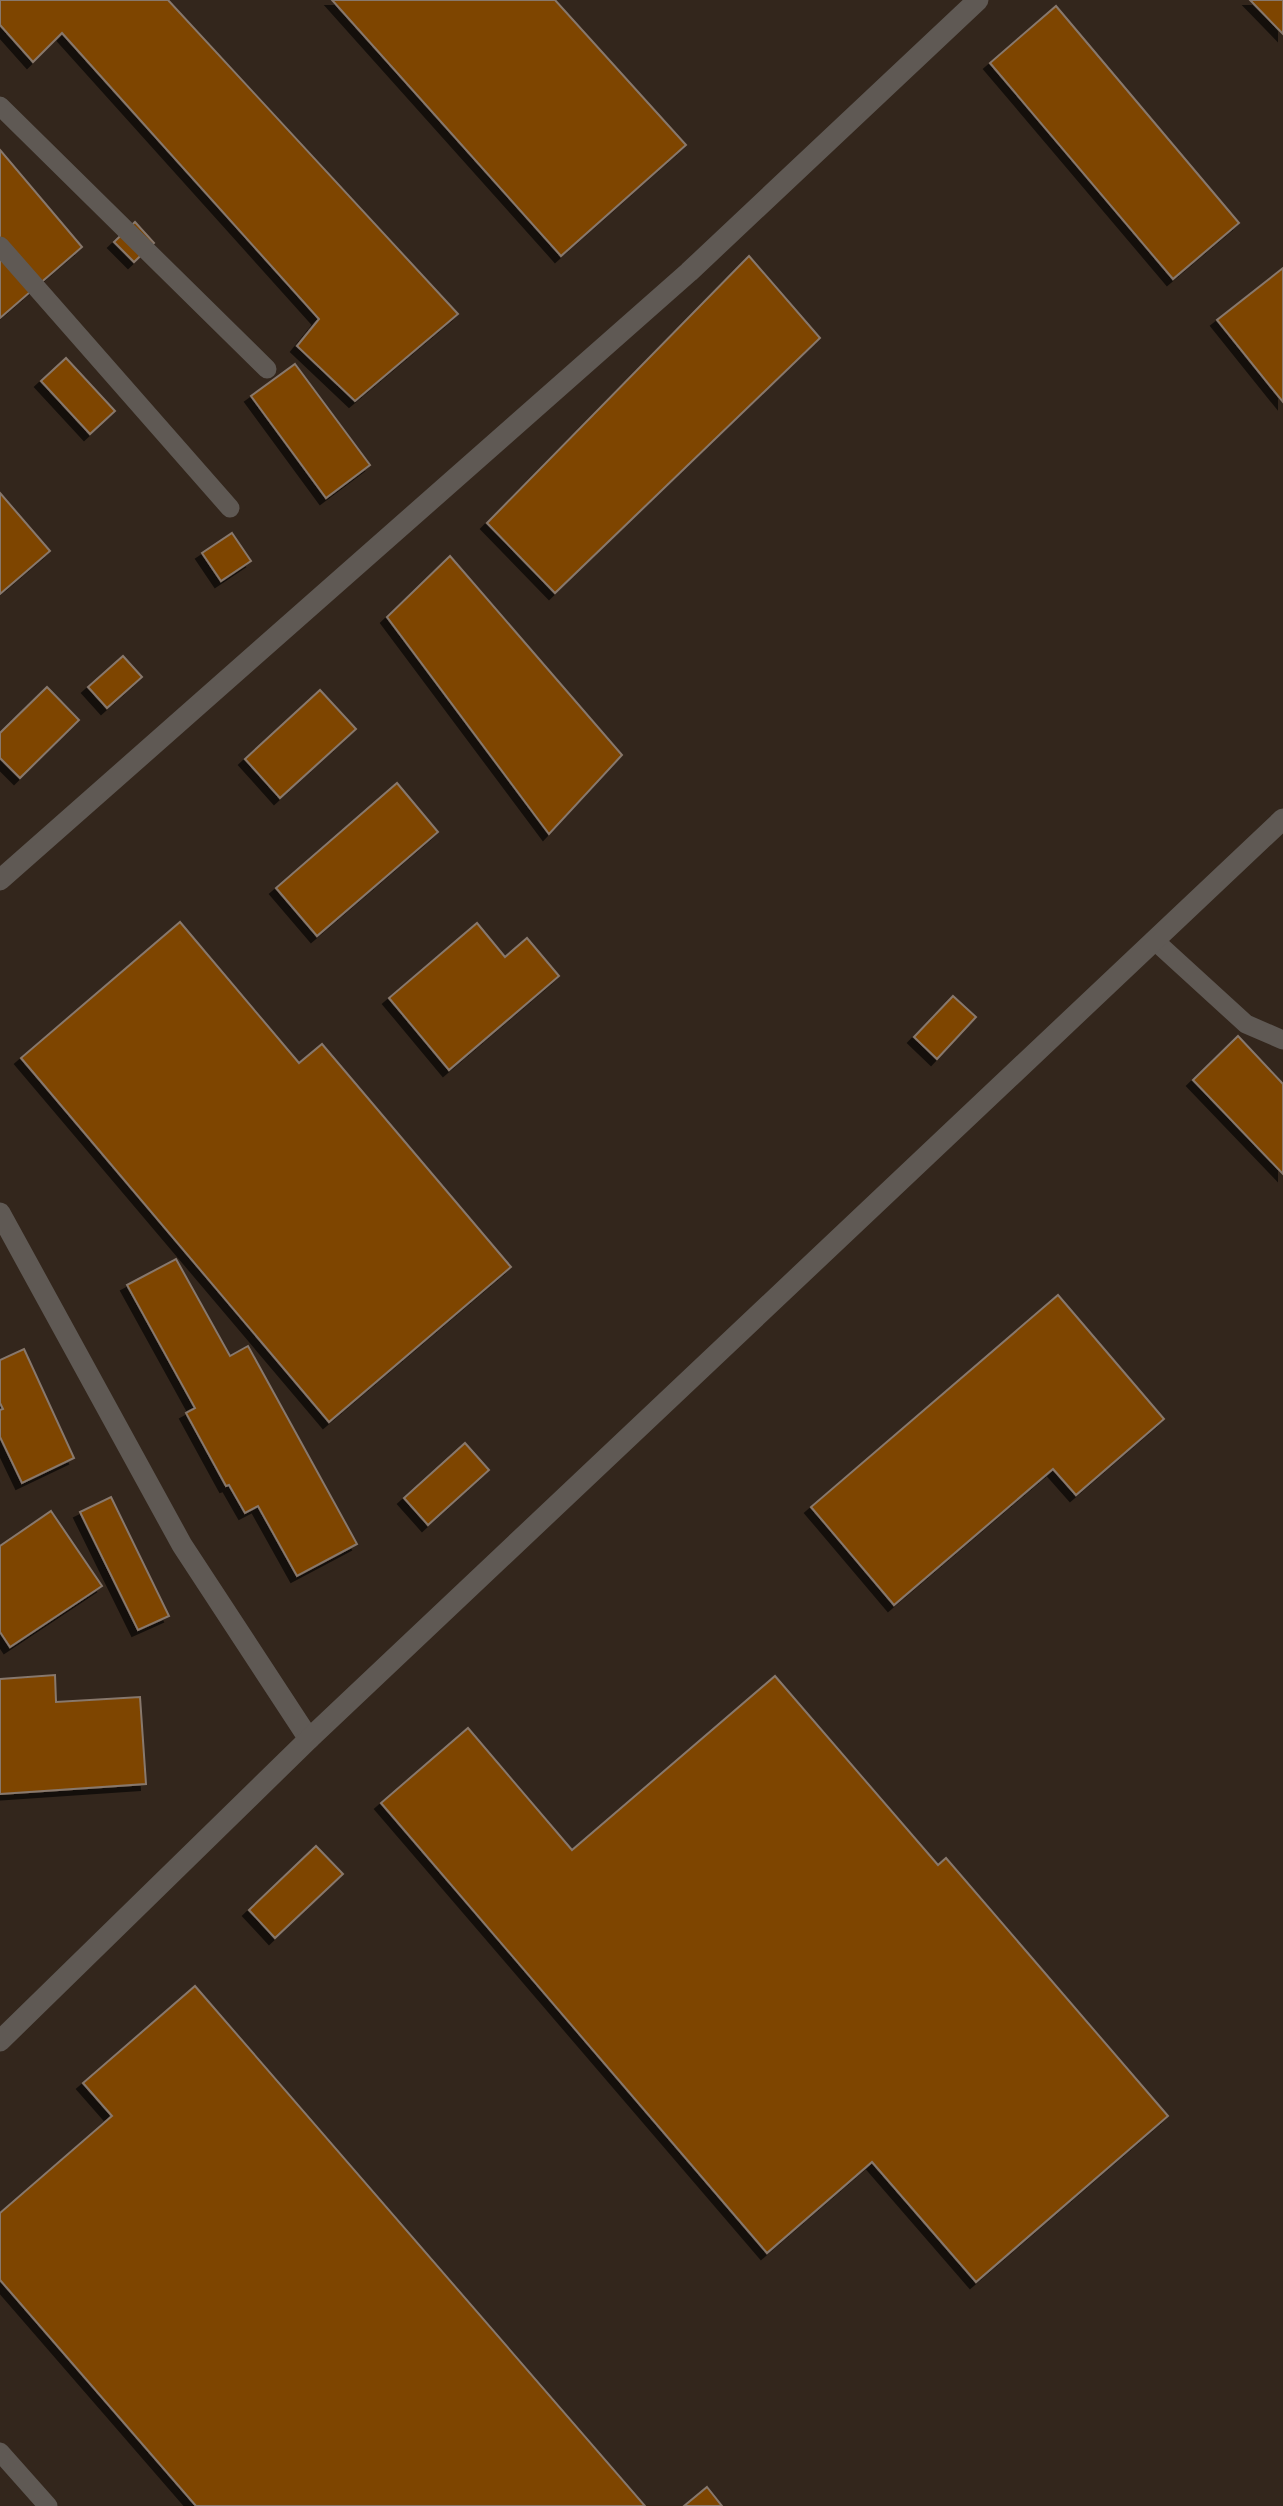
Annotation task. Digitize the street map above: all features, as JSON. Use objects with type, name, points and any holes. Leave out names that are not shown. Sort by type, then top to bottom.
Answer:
[{"type":"street","points":[[0,880],[689,272],[978,0]]},
{"type":"street","points":[[0,2041],[309,1739],[1283,819]]},
{"type":"street","points":[[0,1213],[182,1545],[309,1739]]},
{"type":"lane","points":[[0,106],[267,369]]},
{"type":"lane","points":[[0,246],[230,508]]},
{"type":"lane","points":[[1154,940],[1246,1024],[1283,1040]]},
{"type":"lane","points":[[0,2452],[48,2506]]},
{"type":"building","points":[[0,0],[168,0],[458,314],[355,401],[297,346],[319,319],[62,33],[33,62],[0,25]]},
{"type":"building","points":[[332,0],[555,0],[686,145],[561,256]]},
{"type":"building","points":[[1250,0],[1283,0],[1283,34]]},
{"type":"building","points":[[1056,6],[1239,223],[1173,279],[990,63]]},
{"type":"building","points":[[0,150],[82,247],[0,318]]},
{"type":"building","points":[[135,222],[154,243],[134,262],[114,242]]},
{"type":"building","points":[[749,256],[820,338],[555,593],[487,523]]},
{"type":"building","points":[[1283,268],[1283,402],[1217,320]]},
{"type":"building","points":[[66,358],[115,411],[90,434],[41,381]]},
{"type":"building","points":[[295,364],[370,465],[326,498],[251,396]]},
{"type":"building","points":[[0,493],[50,551],[0,594]]},
{"type":"building","points":[[232,533],[251,561],[221,581],[202,553]]},
{"type":"building","points":[[450,556],[622,755],[549,834],[387,617]]},
{"type":"building","points":[[123,656],[142,677],[107,708],[88,687]]},
{"type":"building","points":[[47,687],[79,720],[20,778],[0,758],[0,733]]},
{"type":"building","points":[[320,690],[356,729],[280,798],[245,759]]},
{"type":"building","points":[[397,783],[438,832],[317,936],[276,888]]},
{"type":"building","points":[[180,922],[299,1063],[322,1044],[511,1267],[329,1422],[21,1058]]},
{"type":"building","points":[[477,923],[505,957],[527,938],[559,976],[449,1070],[389,998]]},
{"type":"building","points":[[953,996],[976,1017],[937,1059],[914,1037]]},
{"type":"building","points":[[1238,1036],[1283,1084],[1283,1174],[1193,1080]]},
{"type":"building","points":[[176,1259],[230,1356],[248,1346],[357,1544],[297,1576],[258,1506],[245,1513],[229,1485],[226,1486],[186,1413],[195,1408],[127,1285]]},
{"type":"building","points":[[1058,1295],[1164,1419],[1076,1495],[1053,1469],[894,1605],[811,1507]]},
{"type":"building","points":[[24,1349],[74,1458],[22,1483],[0,1437],[0,1410],[3,1409],[0,1403],[0,1360]]},
{"type":"building","points":[[465,1443],[489,1470],[428,1525],[404,1498]]},
{"type":"building","points":[[111,1497],[169,1616],[138,1630],[80,1512]]},
{"type":"building","points":[[51,1511],[102,1586],[10,1647],[0,1632],[0,1546]]},
{"type":"building","points":[[55,1675],[56,1702],[140,1697],[146,1784],[0,1794],[0,1679]]},
{"type":"building","points":[[775,1676],[938,1865],[946,1858],[1168,2116],[976,2282],[872,2162],[767,2253],[381,1803],[468,1728],[572,1850]]},
{"type":"building","points":[[316,1846],[343,1874],[275,1938],[249,1910]]},
{"type":"building","points":[[195,1986],[645,2506],[196,2506],[0,2280],[0,2213],[112,2116],[83,2083]]},
{"type":"building","points":[[707,2487],[722,2506],[684,2506]]}]
